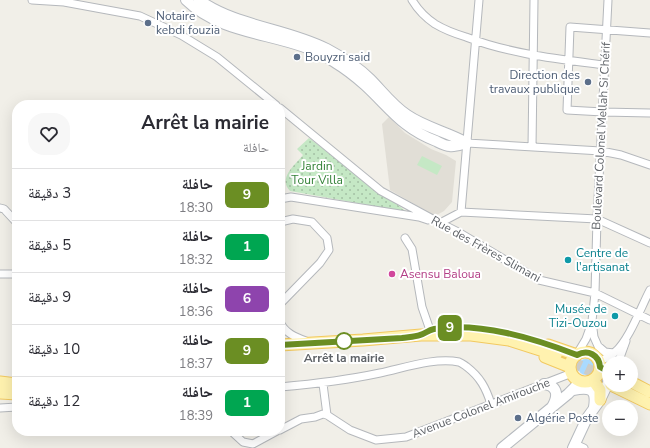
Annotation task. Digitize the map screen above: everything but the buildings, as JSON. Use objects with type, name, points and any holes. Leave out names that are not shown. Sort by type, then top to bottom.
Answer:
[{"type":"main road","points":[[186,0],[199,10],[243,31],[299,45],[318,52],[336,62],[365,85],[386,108],[402,122],[416,131],[451,147],[468,143]]},
{"type":"main road","points":[[199,0],[231,17],[300,38],[338,54],[370,78],[390,102],[405,114],[419,123],[455,136],[468,143]]},
{"type":"main road","points":[[426,333],[434,339],[460,339],[496,344],[537,354],[574,377],[586,382],[594,379],[602,368]]},
{"type":"main road","points":[[285,345],[426,333],[462,334],[489,337],[577,355]]},
{"type":"main road","points":[[558,352],[584,344]]},
{"type":"main road","points":[[597,404],[591,390],[586,388],[574,377],[572,361],[577,355],[583,352],[590,353],[595,356],[602,365]]},
{"type":"main road","points":[[502,448],[552,407],[574,377]]},
{"type":"main road","points":[[594,379],[602,381]]},
{"type":"main road","points":[[594,379],[600,390],[597,404]]},
{"type":"main road","points":[[0,382],[12,383]]},
{"type":"main road","points":[[544,384],[550,385],[556,392],[556,399],[552,407]]},
{"type":"main road","points":[[0,388],[12,389]]},
{"type":"main road","points":[[638,388],[650,392]]},
{"type":"main road","points":[[638,390],[650,398]]},
{"type":"main road","points":[[578,447],[587,418],[604,392]]},
{"type":"main road","points":[[627,392],[650,404]]},
{"type":"main road","points":[[0,393],[12,394]]},
{"type":"street","points":[[32,0],[64,2],[140,16],[181,35],[217,57],[270,100]]},
{"type":"street","points":[[412,0],[423,14],[436,24],[475,41],[568,61],[604,65]]},
{"type":"street","points":[[462,212],[479,0]]},
{"type":"street","points":[[532,147],[534,0]]},
{"type":"street","name":"Boulevard Colonel Mellah Si Chérif","points":[[577,355],[584,344],[592,321],[595,293],[597,219],[608,0]]},
{"type":"street","points":[[650,33],[570,27],[567,110],[650,113]]},
{"type":"street","name":"Rue des Frères Slimani","points":[[285,112],[381,191],[460,233],[539,280],[595,293],[650,320]]},
{"type":"street","points":[[468,143],[601,151],[621,155],[650,165]]},
{"type":"street","points":[[285,198],[291,197],[419,217],[440,223],[462,212],[597,219],[650,243]]},
{"type":"street","points":[[0,208],[4,209],[12,218]]},
{"type":"street","points":[[285,221],[293,219],[312,222],[327,238],[329,250],[320,263],[285,299]]},
{"type":"street","points":[[405,238],[412,249],[426,333]]},
{"type":"street","points":[[0,274],[12,274]]},
{"type":"street","points":[[622,356],[628,335],[650,290]]},
{"type":"street","name":"Boulevard Colonel Mellah Si Chérif","points":[[592,321],[594,337],[598,346],[605,352],[614,353]]},
{"type":"street","points":[[285,329],[293,337],[314,343]]},
{"type":"street","points":[[611,356],[628,335]]},
{"type":"street","points":[[285,387],[323,384],[382,373],[411,365],[442,361],[460,362],[478,376],[492,404]]},
{"type":"street","name":"Avenue Colonel Amirouche","points":[[326,414],[350,430],[376,440],[406,437],[544,384],[574,377]]},
{"type":"street","points":[[285,427],[301,419],[326,414],[323,384]]},
{"type":"street","points":[[0,408],[12,407]]},
{"type":"street","points":[[237,436],[243,442],[252,446],[269,436]]},
{"type":"shaded area","points":[[389,117],[405,133],[431,149],[456,161],[452,202],[444,211],[435,216],[390,190],[382,124]]},
{"type":"green space","name":"Jardin Tour Villa","points":[[309,138],[407,212],[290,191],[287,186],[286,177],[303,155],[297,149]]},
{"type":"green space","points":[[422,156],[442,166],[437,175],[417,165]]},
{"type":"water","points":[[583,359],[589,359],[594,364],[592,373],[589,375],[583,375],[578,370],[578,364]]},
{"type":"tunnel","points":[[556,355],[602,376]]},
{"type":"bus line","name":"9","points":[[285,345],[402,338],[421,335],[434,329],[480,329],[528,338],[577,355],[583,352],[590,353],[597,358],[600,367],[602,368]]},
{"type":"place","name":"Notaire kebdi fouzia","points":[[148,23]]},
{"type":"place","name":"Bouyzri said","points":[[297,57]]},
{"type":"place","name":"Direction des travaux publique","points":[[588,82]]},
{"type":"place","name":"Centre de l'artisanat","points":[[568,260]]},
{"type":"place","name":"Asensu Baloua","points":[[392,274]]},
{"type":"place","name":"Musée de Tizi-Ouzou","points":[[615,316]]},
{"type":"place","name":"Arrêt la mairie","points":[[344,341]]},
{"type":"place","name":"Algérie Poste","points":[[518,418]]}]
